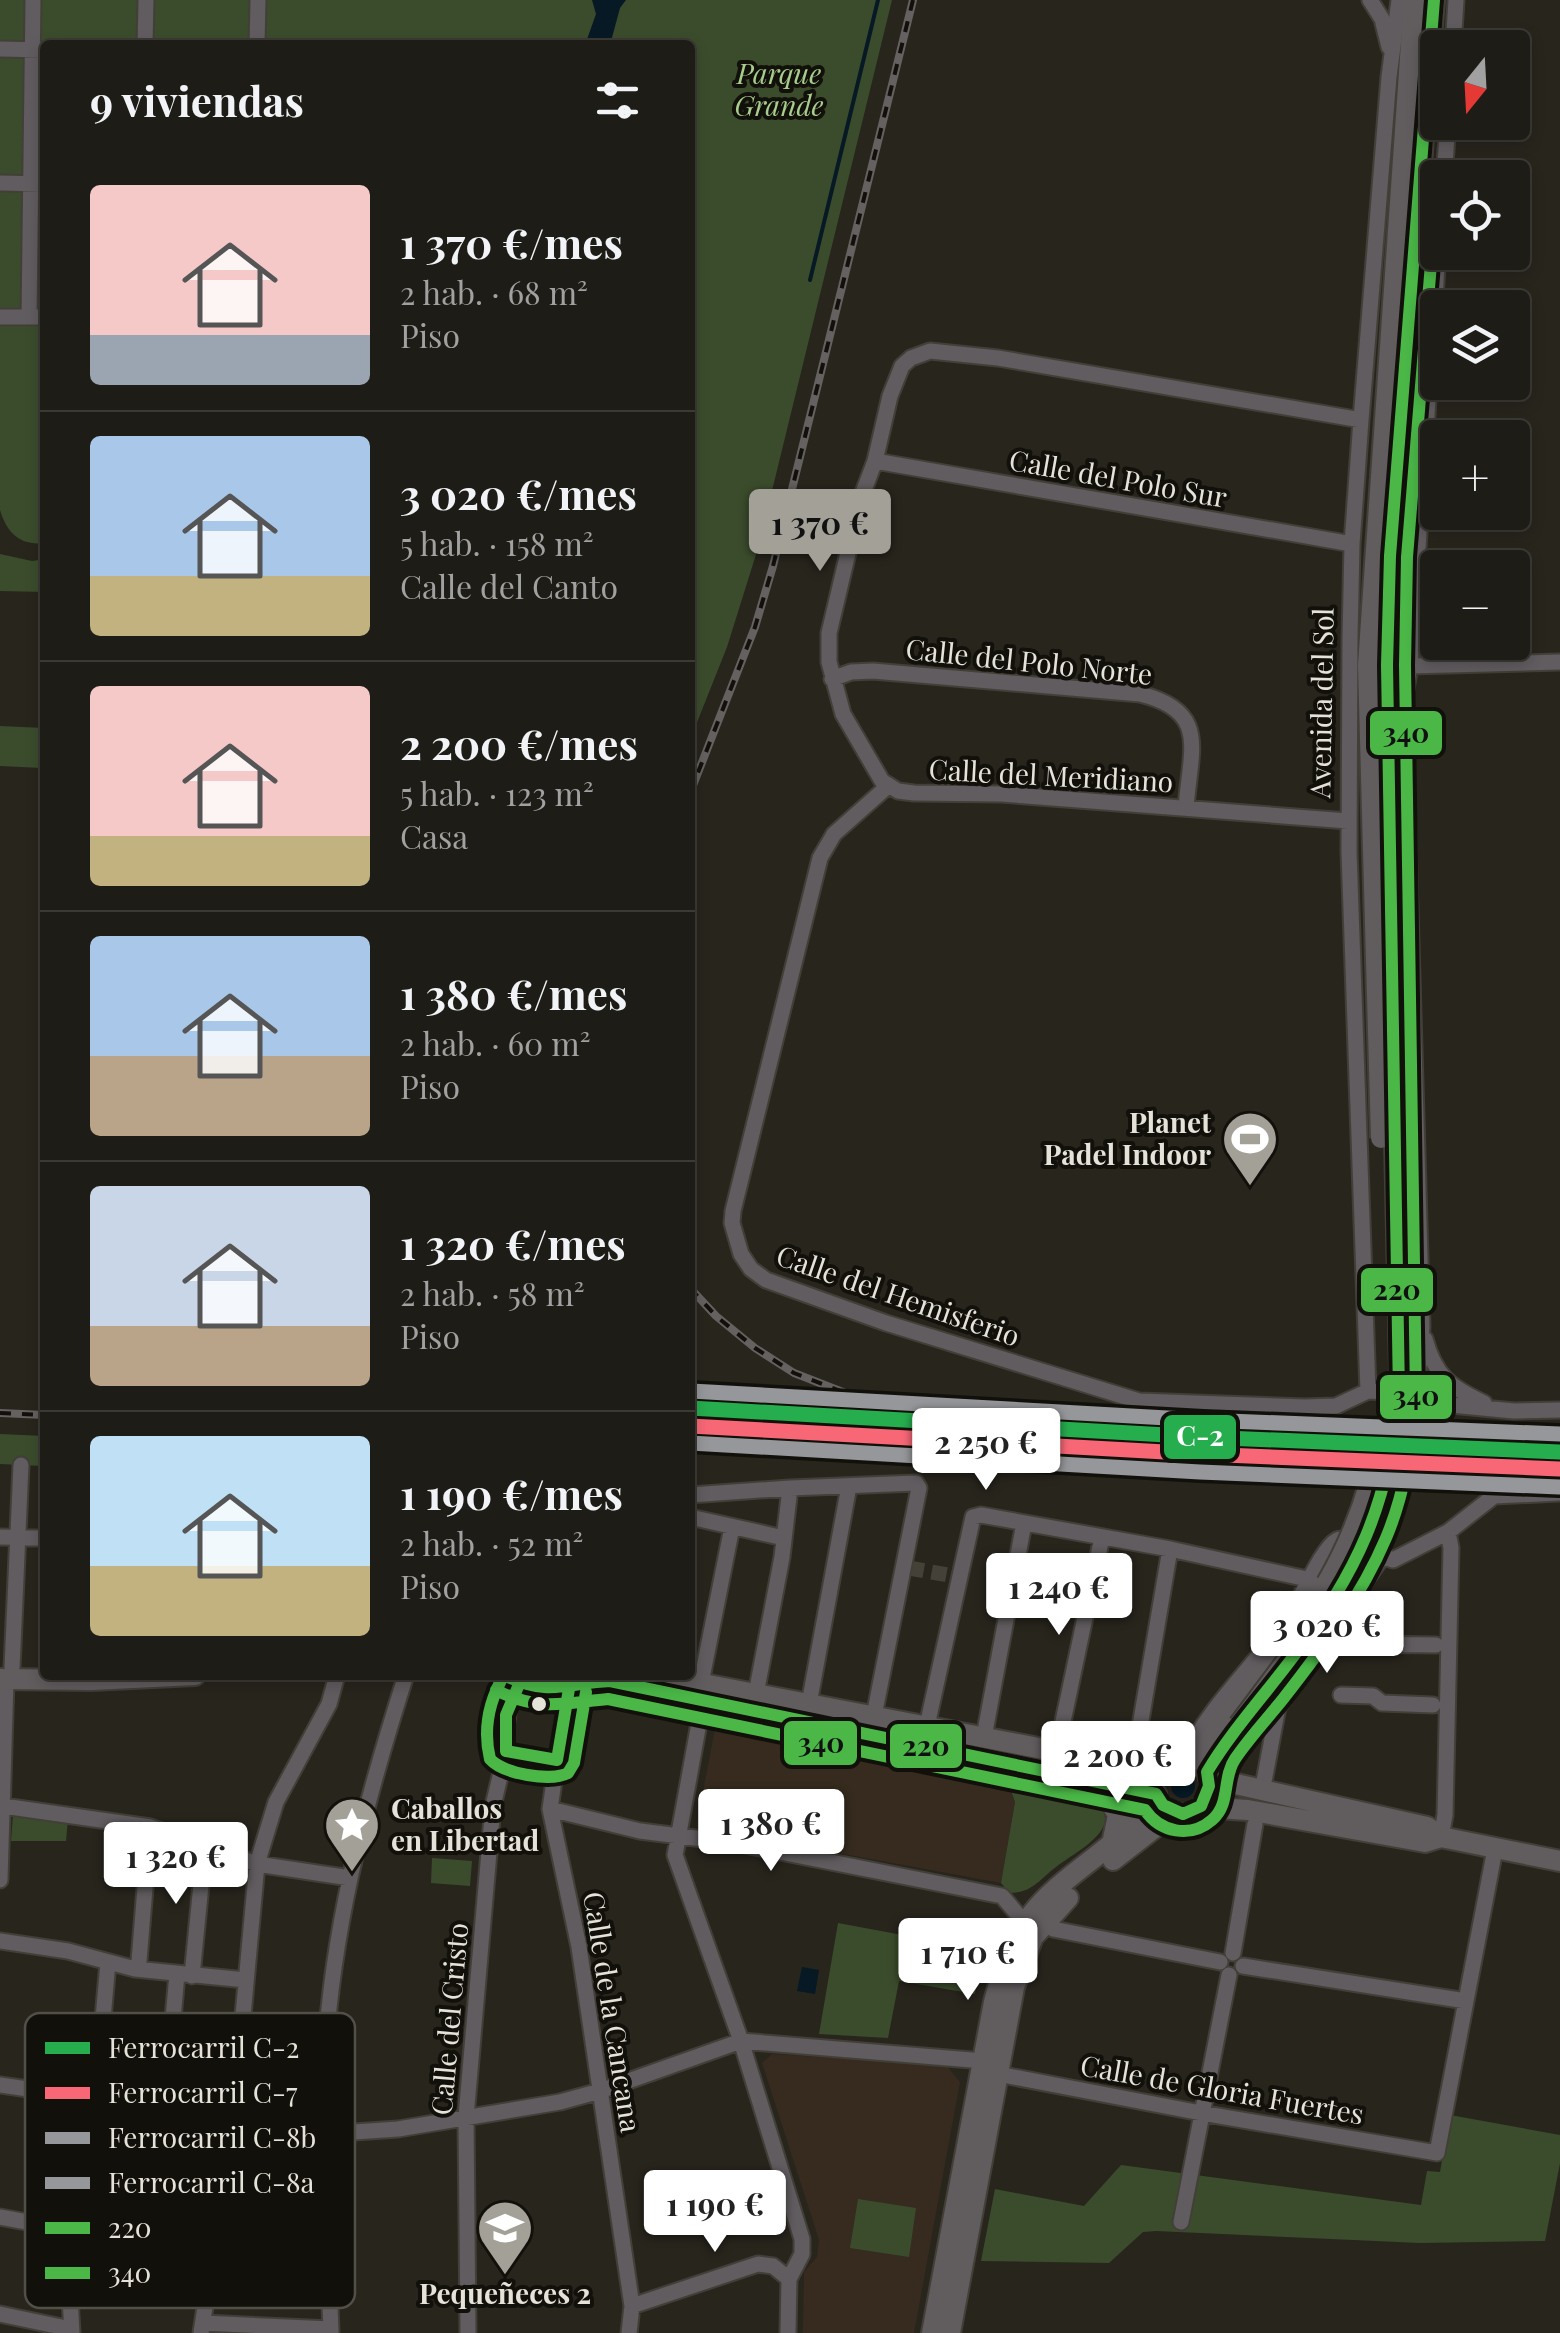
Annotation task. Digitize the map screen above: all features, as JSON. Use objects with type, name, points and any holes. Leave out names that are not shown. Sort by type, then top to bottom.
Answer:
[{"type":"main road","name":"Avenida del Sol","points":[[1198,1767],[1340,1590],[1369,1533],[1390,1466],[1400,1370],[1368,665],[1414,0]]},
{"type":"main road","name":"Avenida del Sol","points":[[1384,959],[1390,918],[1390,556],[1434,0]]},
{"type":"main road","points":[[5,1674],[40,1670]]},
{"type":"main road","points":[[5,1674],[40,1676]]},
{"type":"main road","points":[[548,1680],[756,1694],[1149,1769],[1173,1760],[1262,1792],[1427,1827],[1441,1838]]},
{"type":"main road","points":[[670,1680],[702,1692],[1156,1795]]},
{"type":"main road","points":[[1198,1767],[1210,1790],[1202,1807]]},
{"type":"main road","points":[[1149,1769],[1156,1795],[1165,1808],[1180,1814]]},
{"type":"main road","points":[[1100,1784],[1118,1815],[1112,1844]]},
{"type":"main road","points":[[950,2333],[991,2067],[999,1982],[1006,1959],[1023,1927],[1047,1900],[1142,1818],[1156,1795]]},
{"type":"main road","points":[[932,2333],[991,2067],[1033,1937],[1056,1910],[1158,1825],[1202,1807],[1248,1810],[1425,1842],[1441,1838],[1560,1861]]},
{"type":"street","points":[[0,316],[37,317],[38,50],[33,0]]},
{"type":"street","points":[[144,40],[146,0]]},
{"type":"street","points":[[257,40],[258,0]]},
{"type":"street","points":[[1370,0],[1382,18],[1392,56]]},
{"type":"street","name":"Avenida del Sol","points":[[1368,1391],[1348,821],[1352,544],[1399,0]]},
{"type":"street","points":[[1454,30],[1456,0]]},
{"type":"street","points":[[0,49],[38,50]]},
{"type":"street","points":[[0,183],[38,184]]},
{"type":"street","points":[[1417,1393],[1422,1327],[1404,700],[1410,666],[1437,270]]},
{"type":"street","name":"Calle del Meridiano","points":[[1348,821],[1001,794],[914,793],[888,786],[855,738],[832,679],[828,633],[896,378],[911,358],[930,352],[998,358],[1361,420]]},
{"type":"street","name":"Calle del Polo Sur","points":[[875,461],[1352,544]]},
{"type":"street","points":[[1410,666],[1560,662]]},
{"type":"street","name":"Calle del Polo Norte","points":[[832,679],[852,672],[873,671],[1162,699],[1178,708],[1191,734],[1186,808]]},
{"type":"street","points":[[1390,918],[1400,851],[1405,744]]},
{"type":"street","name":"Calle del Hemisferio","points":[[888,786],[834,834],[820,858],[733,1211],[735,1239],[751,1269],[788,1290],[837,1307],[1139,1401],[1336,1406],[1368,1391]]},
{"type":"street","points":[[1422,1327],[1430,1358],[1445,1382],[1492,1408]]},
{"type":"street","points":[[1368,1391],[1417,1393],[1450,1405],[1514,1411],[1560,1410]]},
{"type":"street","points":[[0,1880],[5,1674],[22,1465]]},
{"type":"street","points":[[695,1495],[916,1483],[919,1488],[907,1568],[874,1716]]},
{"type":"street","points":[[809,1704],[849,1486]]},
{"type":"street","points":[[756,1694],[790,1488]]},
{"type":"street","points":[[1198,1767],[1200,1728],[1292,1613],[1307,1579],[1335,1540],[1344,1538],[1393,1560],[1448,1532],[1494,1496],[1560,1494]]},
{"type":"street","points":[[927,1726],[953,1576],[974,1517],[1024,1522],[1170,1549],[1307,1579]]},
{"type":"street","points":[[695,1518],[784,1538]]},
{"type":"street","points":[[984,1736],[1024,1522]]},
{"type":"street","points":[[732,1527],[675,1855],[741,2041],[802,2240],[802,2254],[790,2279],[788,2333]]},
{"type":"street","points":[[1441,1838],[1447,1753],[1451,1548],[1448,1532]]},
{"type":"street","points":[[0,1537],[40,1538]]},
{"type":"street","points":[[1056,1750],[1102,1537]]},
{"type":"street","points":[[1149,1769],[1137,1744],[1170,1549]]},
{"type":"street","points":[[1262,1792],[1278,1707],[1382,1557]]},
{"type":"street","points":[[1342,1625],[1359,1638],[1378,1644],[1436,1645]]},
{"type":"street","points":[[243,2013],[257,1864],[272,1812],[328,1704],[335,1680]]},
{"type":"street","points":[[329,2013],[350,1878],[376,1765],[404,1680]]},
{"type":"street","name":"Calle del Cristo","points":[[468,2333],[466,2116],[493,1806],[506,1751],[512,1680]]},
{"type":"street","name":"Calle de la Cancana","points":[[584,1682],[558,1760],[550,1809],[579,1947],[632,2306],[629,2333]]},
{"type":"street","points":[[1341,1695],[1374,1696],[1382,1704],[1433,1705]]},
{"type":"street","points":[[506,1751],[558,1760]]},
{"type":"street","points":[[4,1806],[150,1826],[257,1864],[350,1878]]},
{"type":"street","points":[[550,1809],[640,1831],[734,1844],[1002,1896],[1018,1914],[1023,1927]]},
{"type":"street","points":[[1180,2222],[1255,1824]]},
{"type":"street","points":[[135,1969],[139,1960],[150,1826]]},
{"type":"street","points":[[179,2013],[206,1844]]},
{"type":"street","points":[[1053,1929],[1231,1964],[1466,2001],[1495,1849]]},
{"type":"street","points":[[0,1941],[68,1950],[135,1969],[246,1980]]},
{"type":"street","points":[[104,2013],[108,1962]]},
{"type":"street","name":"Calle de Gloria Fuertes","points":[[741,2041],[991,2067],[1201,2113],[1438,2153],[1466,2001]]},
{"type":"street","points":[[355,2135],[560,2102],[600,2092],[741,2041]]},
{"type":"street","points":[[0,2085],[25,2088]]},
{"type":"street","points":[[0,2218],[25,2224]]},
{"type":"street","points":[[632,2306],[758,2264],[772,2266],[790,2279]]},
{"type":"street","points":[[0,2314],[72,2331]]},
{"type":"street","points":[[202,2328],[331,2331]]},
{"type":"shaded area","points":[[716,1724],[1007,1779],[1015,1802],[1001,1883],[696,1827]]},
{"type":"shaded area","points":[[772,2054],[946,2065],[960,2082],[914,2333],[803,2333],[804,2272],[817,2257],[819,2240],[762,2063]]},
{"type":"green space","name":"Parque Grande","points":[[0,0],[892,0],[758,548],[727,647],[695,727],[695,40],[40,40],[40,543],[16,536],[0,510]]},
{"type":"green space","points":[[0,554],[40,560],[40,592],[0,591]]},
{"type":"green space","points":[[0,726],[40,728],[40,768],[0,766]]},
{"type":"green space","points":[[0,1434],[40,1436],[40,1466],[0,1464]]},
{"type":"green space","points":[[1007,1779],[1092,1800],[1105,1819],[1102,1829],[1086,1846],[1030,1888],[1010,1893],[1001,1883],[1015,1802]]},
{"type":"green space","points":[[13,1815],[68,1819],[66,1841],[11,1841]]},
{"type":"green space","points":[[432,1858],[472,1861],[470,1886],[431,1883]]},
{"type":"green space","points":[[838,1923],[983,1950],[975,1994],[899,1981],[888,2038],[819,2034]]},
{"type":"green space","points":[[1450,2115],[1560,2135],[1560,2163],[1545,2241],[1420,2243],[1156,2231],[1143,2232],[1109,2263],[981,2261],[995,2189],[1084,2206],[1121,2165],[1421,2205],[1427,2171],[1440,2172]]},
{"type":"green space","points":[[858,2199],[916,2208],[909,2257],[850,2248]]},
{"type":"water","points":[[592,0],[626,0],[611,40],[587,40],[596,14]]},
{"type":"water","points":[[1183,1774],[1192,1777],[1192,1795],[1183,1798],[1174,1795],[1171,1786],[1174,1777]]},
{"type":"water","points":[[802,1967],[819,1970],[815,1994],[797,1991]]},
{"type":"waterway","points":[[810,280],[878,0]]},
{"type":"tunnel","points":[[909,1568],[948,1575]]},
{"type":"railway","points":[[695,780],[755,627],[773,566],[913,0]]},
{"type":"railway","points":[[695,1293],[755,1348],[794,1373],[884,1408],[1234,1431],[1560,1443]]},
{"type":"railway","points":[[0,1413],[40,1415]]},
{"type":"railway","points":[[695,1438],[1560,1471]]},
{"type":"rail line","name":"C-8b","points":[[695,1391],[1203,1420],[1560,1434]]},
{"type":"rail line","name":"C-2","points":[[695,1408],[1202,1437],[1560,1452]]},
{"type":"rail line","name":"C-7","points":[[695,1426],[1559,1469]]},
{"type":"rail line","name":"C-8a","points":[[695,1443],[1200,1472],[1559,1487]]},
{"type":"transit line","name":"220","points":[[515,1680],[546,1687],[610,1681],[1156,1794],[1163,1805],[1183,1814],[1201,1806],[1209,1786],[1207,1772],[1314,1629],[1351,1567],[1378,1504],[1399,1395],[1387,665],[1390,556],[1434,0]]},
{"type":"transit line","name":"340","points":[[496,1690],[539,1704],[608,1699],[1145,1810],[1159,1824],[1176,1830],[1194,1830],[1218,1814],[1235,1759],[1312,1661],[1353,1602],[1376,1560],[1398,1504],[1410,1451],[1416,1397],[1405,665],[1407,557],[1430,270]]},
{"type":"transit line","name":"340","points":[[502,1680],[489,1716],[490,1759],[505,1769],[528,1775],[550,1777],[568,1773],[574,1763],[586,1692]]},
{"type":"transit line","name":"220","points":[[520,1682],[506,1715],[506,1751],[557,1760],[569,1689]]},
{"type":"place","name":"Planet Padel Indoor","points":[[1250,1188]]},
{"type":"place","name":"Caballos en Libertad","points":[[352,1874]]},
{"type":"place","name":"Pequeñeces 2","points":[[505,2277]]}]
